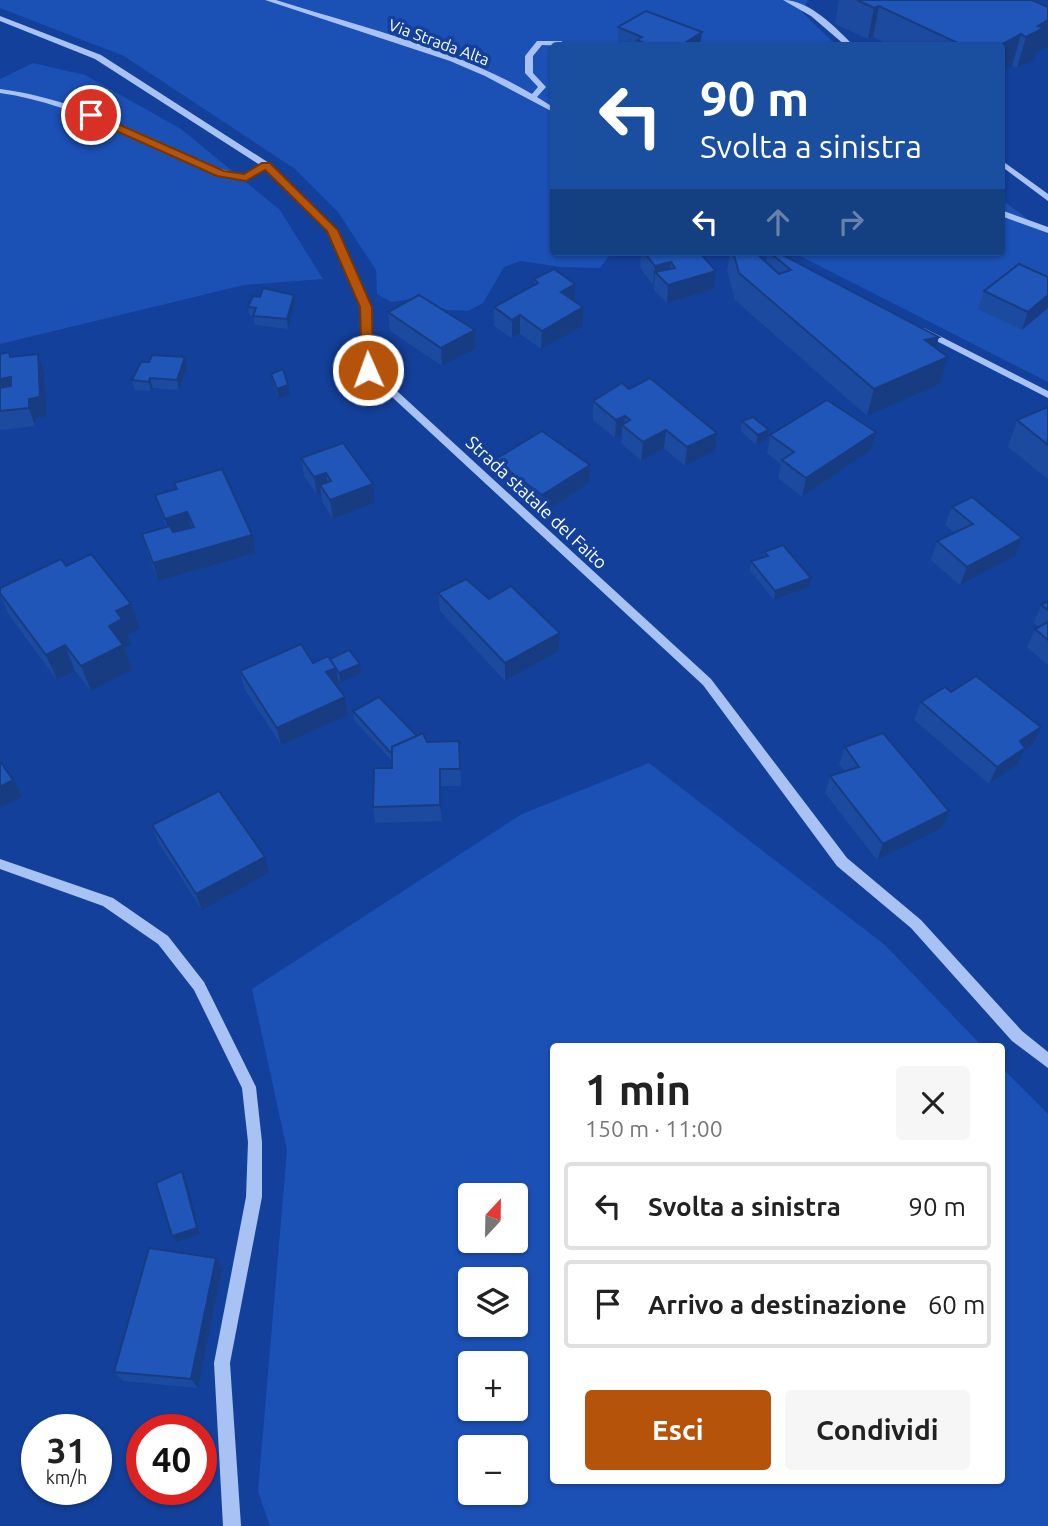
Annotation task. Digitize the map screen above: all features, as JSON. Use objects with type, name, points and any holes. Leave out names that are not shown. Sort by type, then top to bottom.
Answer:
[{"type":"street","name":"Via Strada Alta","points":[[269,0],[450,60],[533,97],[550,108]]},
{"type":"street","points":[[787,0],[814,15],[845,42]]},
{"type":"street","name":"Strada statale del Faito","points":[[0,18],[98,57],[266,165],[332,230],[366,307],[368,370],[707,682],[842,862],[916,924],[1017,1036],[1048,1061]]},
{"type":"street","points":[[533,97],[542,87],[529,73],[529,56],[540,43],[550,44]]},
{"type":"street","points":[[0,91],[31,94],[111,123],[221,174],[246,178],[266,165]]},
{"type":"street","points":[[1005,165],[1048,198]]},
{"type":"street","points":[[1005,214],[1048,230]]},
{"type":"street","points":[[916,326],[1048,395]]},
{"type":"street","points":[[0,864],[108,902],[163,940],[199,986],[249,1087],[254,1142],[254,1197],[222,1363],[232,1526]]},
{"type":"shaded area","points":[[0,0],[808,0],[802,12],[833,42],[550,42],[550,256],[609,256],[600,268],[560,267],[521,261],[504,267],[483,303],[468,311],[447,310],[411,299],[391,302],[377,294],[376,270],[338,212],[295,169],[124,56],[0,8]]},
{"type":"shaded area","points":[[33,63],[85,75],[181,129],[280,210],[323,279],[244,285],[0,344],[0,79]]},
{"type":"shaded area","points":[[1005,202],[1048,234],[1048,382],[800,256],[1005,256]]},
{"type":"shaded area","points":[[649,763],[885,945],[979,1043],[550,1043],[550,1484],[1005,1484],[1005,1071],[1048,1114],[1048,1526],[270,1526],[258,1491],[287,1150],[252,989],[522,814]]},
{"type":"building","points":[[857,0],[1032,0],[1048,7],[1048,20],[1038,26],[1044,28],[1026,37],[1021,34],[1005,43],[956,42],[879,6],[874,8]]},
{"type":"building","points":[[646,11],[702,32],[686,42],[642,42],[637,40],[642,37],[618,27]]},
{"type":"building","points":[[647,256],[703,256],[716,271],[668,285],[655,272],[675,268],[671,262],[655,266]]},
{"type":"building","points":[[734,256],[759,256],[779,274],[791,270],[774,256],[785,256],[939,337],[925,340],[948,357],[874,389],[739,273]]},
{"type":"building","points":[[1019,264],[1048,277],[1048,295],[1028,312],[984,291]]},
{"type":"building","points":[[554,269],[575,284],[561,292],[583,307],[542,331],[520,315],[512,320],[494,307],[538,283],[534,279]]},
{"type":"building","points":[[263,288],[294,295],[287,319],[253,316],[256,308],[248,307],[253,296],[260,297]]},
{"type":"building","points":[[419,295],[475,330],[441,348],[388,312]]},
{"type":"building","points":[[9,352],[10,357],[38,354],[40,397],[29,399],[29,408],[0,411],[0,388],[11,386],[11,377],[0,379],[0,354]]},
{"type":"building","points":[[152,355],[185,357],[177,380],[132,380],[141,362],[149,362]]},
{"type":"building","points":[[283,369],[288,385],[277,389],[271,374]]},
{"type":"building","points":[[650,378],[717,433],[687,447],[666,430],[643,442],[622,425],[630,420],[625,416],[616,420],[593,401],[622,383],[629,389]]},
{"type":"building","points":[[827,400],[876,432],[806,478],[782,460],[794,452],[770,435]]},
{"type":"building","points":[[1048,407],[1048,445],[1017,420]]},
{"type":"building","points":[[753,417],[769,430],[758,435],[742,421]]},
{"type":"building","points":[[542,431],[590,465],[542,495],[494,460]]},
{"type":"building","points":[[343,443],[373,484],[330,500],[320,485],[331,481],[326,473],[314,477],[301,458]]},
{"type":"building","points":[[222,469],[252,535],[153,563],[142,534],[170,526],[173,532],[194,527],[187,512],[165,519],[155,495],[177,489],[174,483]]},
{"type":"building","points":[[972,497],[1022,538],[967,567],[937,541],[973,524],[952,507]]},
{"type":"building","points":[[783,545],[811,578],[775,591],[751,561],[768,556],[764,552]]},
{"type":"building","points":[[91,554],[131,604],[116,611],[122,619],[109,626],[123,645],[81,666],[65,645],[46,655],[0,593],[0,588],[61,559],[66,566]]},
{"type":"building","points":[[466,579],[489,599],[511,586],[560,633],[505,663],[438,593]]},
{"type":"building","points":[[1048,601],[1048,610],[1041,605]]},
{"type":"building","points":[[1048,622],[1048,640],[1035,629]]},
{"type":"building","points":[[301,644],[313,663],[328,656],[336,668],[326,672],[345,697],[277,728],[240,671]]},
{"type":"building","points":[[349,650],[360,664],[339,673],[330,659]]},
{"type":"building","points":[[976,676],[1041,727],[1020,741],[1025,748],[997,767],[921,702],[945,687],[951,692]]},
{"type":"building","points":[[379,697],[417,736],[392,747],[390,752],[353,711]]},
{"type":"building","points":[[423,733],[427,742],[459,741],[460,769],[440,769],[440,805],[373,807],[374,768],[392,768],[392,747]]},
{"type":"building","points":[[883,733],[949,811],[883,844],[830,776],[859,767],[845,747]]},
{"type":"building","points":[[0,761],[13,780],[0,787]]},
{"type":"building","points":[[219,791],[265,857],[196,894],[152,825]]},
{"type":"building","points":[[182,1171],[197,1228],[172,1236],[156,1183]]},
{"type":"building","points":[[149,1248],[216,1258],[191,1379],[114,1372]]},
{"type":"route","points":[[91,115],[221,174],[246,178],[266,165],[332,230],[366,307],[368,370]]}]
